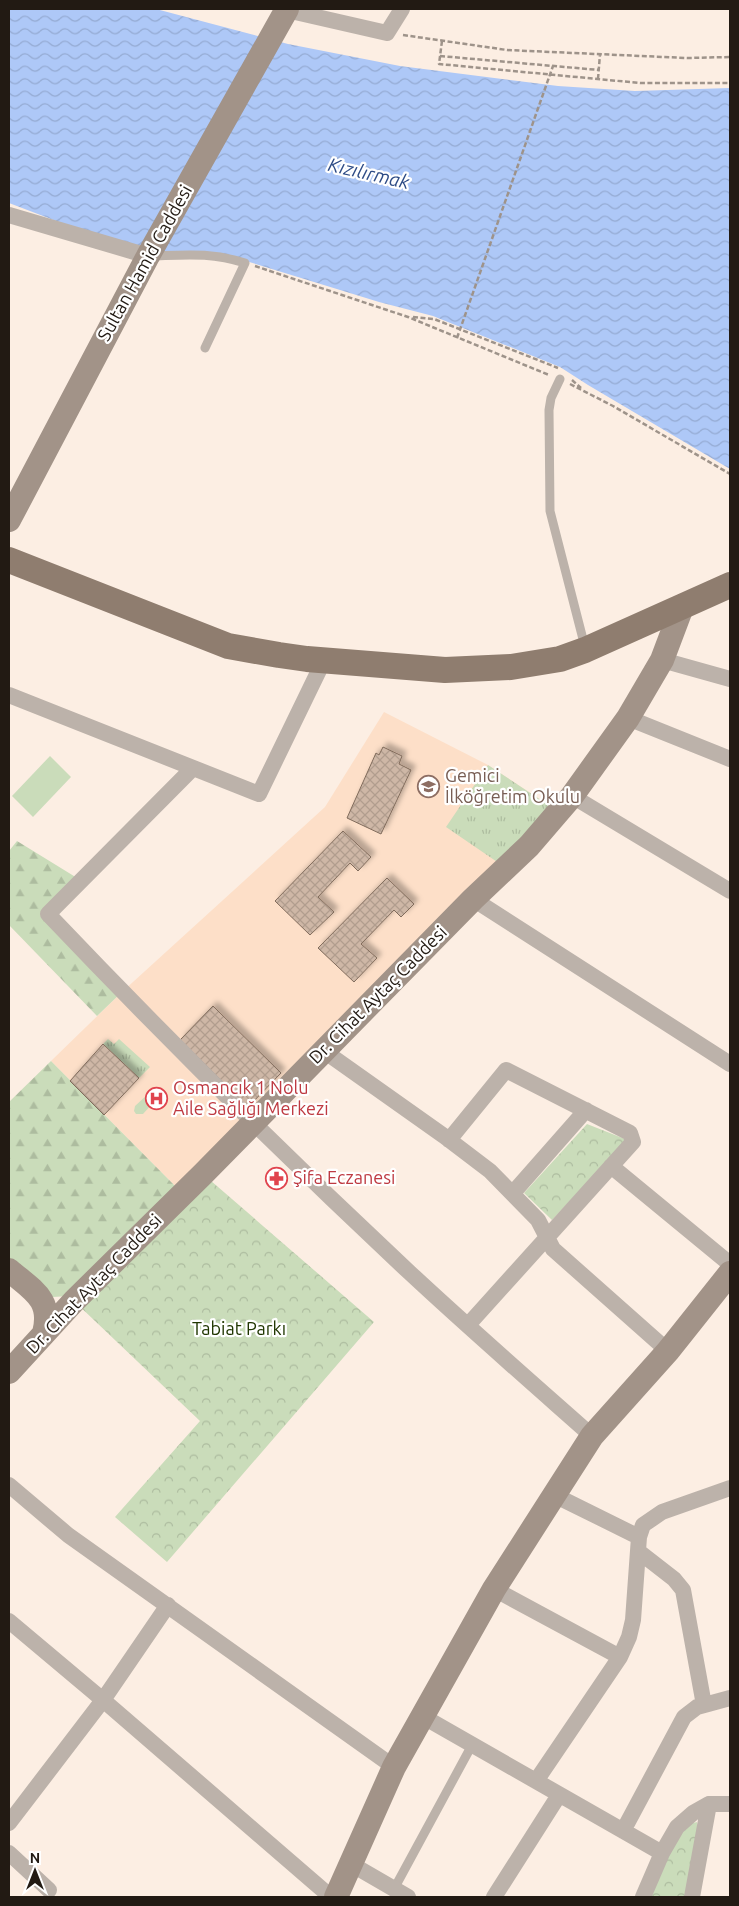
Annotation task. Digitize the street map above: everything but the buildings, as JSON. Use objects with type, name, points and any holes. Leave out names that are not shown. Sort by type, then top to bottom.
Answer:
[{"type":"main road","points":[[9,560],[228,646],[279,655],[324,660],[445,670],[483,670],[560,659],[585,650],[730,585]]},
{"type":"street","points":[[285,9],[387,33],[402,9]]},
{"type":"street","name":"Sultan Hamid Caddesi","points":[[9,520],[148,256],[285,9]]},
{"type":"street","points":[[9,215],[148,256]]},
{"type":"street","name":"Dr. Cihat Aytaç Caddesi","points":[[9,1372],[86,1288],[204,1174],[473,899],[529,846],[572,796],[628,718],[662,660],[682,607]]},
{"type":"street","points":[[9,695],[192,769],[260,794],[324,660]]},
{"type":"street","points":[[662,660],[730,679]]},
{"type":"street","points":[[628,718],[730,759]]},
{"type":"street","points":[[192,769],[48,914],[122,992],[253,1123],[410,1272],[592,1436]]},
{"type":"street","points":[[572,796],[730,891]]},
{"type":"street","points":[[473,899],[730,1064]]},
{"type":"street","points":[[324,1051],[449,1140],[490,1172],[538,1220],[553,1249],[668,1351]]},
{"type":"street","points":[[449,1140],[506,1070],[630,1133],[633,1142],[468,1325]]},
{"type":"street","points":[[513,1194],[586,1110]]},
{"type":"street","points":[[611,1166],[730,1264]]},
{"type":"street","points":[[9,1270],[38,1296],[47,1312],[44,1333]]},
{"type":"street","points":[[336,1897],[394,1767],[494,1589],[592,1436],[668,1351],[730,1273]]},
{"type":"street","points":[[38,1296],[69,1296],[86,1288]]},
{"type":"street","points":[[9,1485],[68,1535],[394,1767]]},
{"type":"street","points":[[536,1781],[620,1657],[629,1637],[633,1620],[638,1544],[643,1525],[662,1512],[730,1488]]},
{"type":"street","points":[[554,1495],[638,1544],[683,1590],[704,1705]]},
{"type":"street","points":[[494,1589],[620,1657]]},
{"type":"street","points":[[9,1823],[103,1700],[168,1605]]},
{"type":"street","points":[[9,1621],[331,1897]]},
{"type":"street","points":[[623,1830],[684,1717],[697,1707],[730,1698]]},
{"type":"street","points":[[422,1716],[662,1853]]},
{"type":"street","points":[[494,1897],[559,1795]]},
{"type":"street","points":[[692,1897],[709,1804]]},
{"type":"street","points":[[643,1897],[662,1853],[677,1827],[693,1813],[709,1804],[730,1804]]},
{"type":"street","points":[[9,1853],[49,1890]]},
{"type":"street","points":[[351,1864],[401,1893]]},
{"type":"lane","points":[[148,256],[207,254],[245,263],[205,348]]},
{"type":"lane","points":[[563,377],[551,398],[549,410],[550,511],[585,650]]},
{"type":"lane","points":[[401,1893],[472,1745]]},
{"type":"path","points":[[387,33],[507,50],[687,58],[730,57]]},
{"type":"path","points":[[442,42],[439,64],[640,83],[730,83]]},
{"type":"path","points":[[598,80],[600,54]]},
{"type":"path","points":[[440,56],[599,70]]},
{"type":"path","points":[[457,338],[553,66]]},
{"type":"path","points":[[245,263],[408,317],[457,338],[563,377],[584,390]]},
{"type":"path","points":[[408,317],[434,320],[560,370]]},
{"type":"path","points":[[563,377],[730,474]]},
{"type":"shaded area","points":[[384,712],[488,765],[559,812],[183,1194],[51,1061],[122,992],[325,807]]},
{"type":"green space","points":[[50,756],[71,777],[33,817],[12,796]]},
{"type":"green space","points":[[488,765],[559,812],[506,868],[446,827]]},
{"type":"green space","points":[[17,841],[82,881],[49,914],[122,992],[97,1016],[9,925],[9,851]]},
{"type":"green space","points":[[108,1039],[114,1044],[119,1039],[150,1067],[139,1078],[103,1044]]},
{"type":"green space","points":[[51,1061],[183,1194],[69,1296],[53,1297],[9,1269],[9,1102]]},
{"type":"green space","points":[[148,1094],[154,1098],[153,1103],[143,1114],[136,1114],[134,1111],[135,1106]]},
{"type":"green space","points":[[587,1124],[625,1139],[624,1143],[552,1220],[524,1193]]},
{"type":"green space","name":"Tabiat Parkı","points":[[203,1174],[374,1322],[167,1562],[115,1517],[200,1421],[74,1301]]},
{"type":"green space","points":[[697,1822],[699,1835],[686,1897],[650,1897],[666,1857],[685,1825]]},
{"type":"water","name":"Kızılırmak","points":[[9,9],[156,9],[288,44],[400,66],[558,86],[635,91],[730,88],[730,469],[560,367],[433,316],[379,302],[246,261],[148,256],[9,203]]},
{"type":"place","name":"Gemici İlköğretim Okulu","points":[[429,786]]},
{"type":"place","name":"Osmancık 1 Nolu Aile Sağlığı Merkezi","points":[[157,1098]]},
{"type":"place","name":"Şifa Eczanesi","points":[[277,1178]]}]
